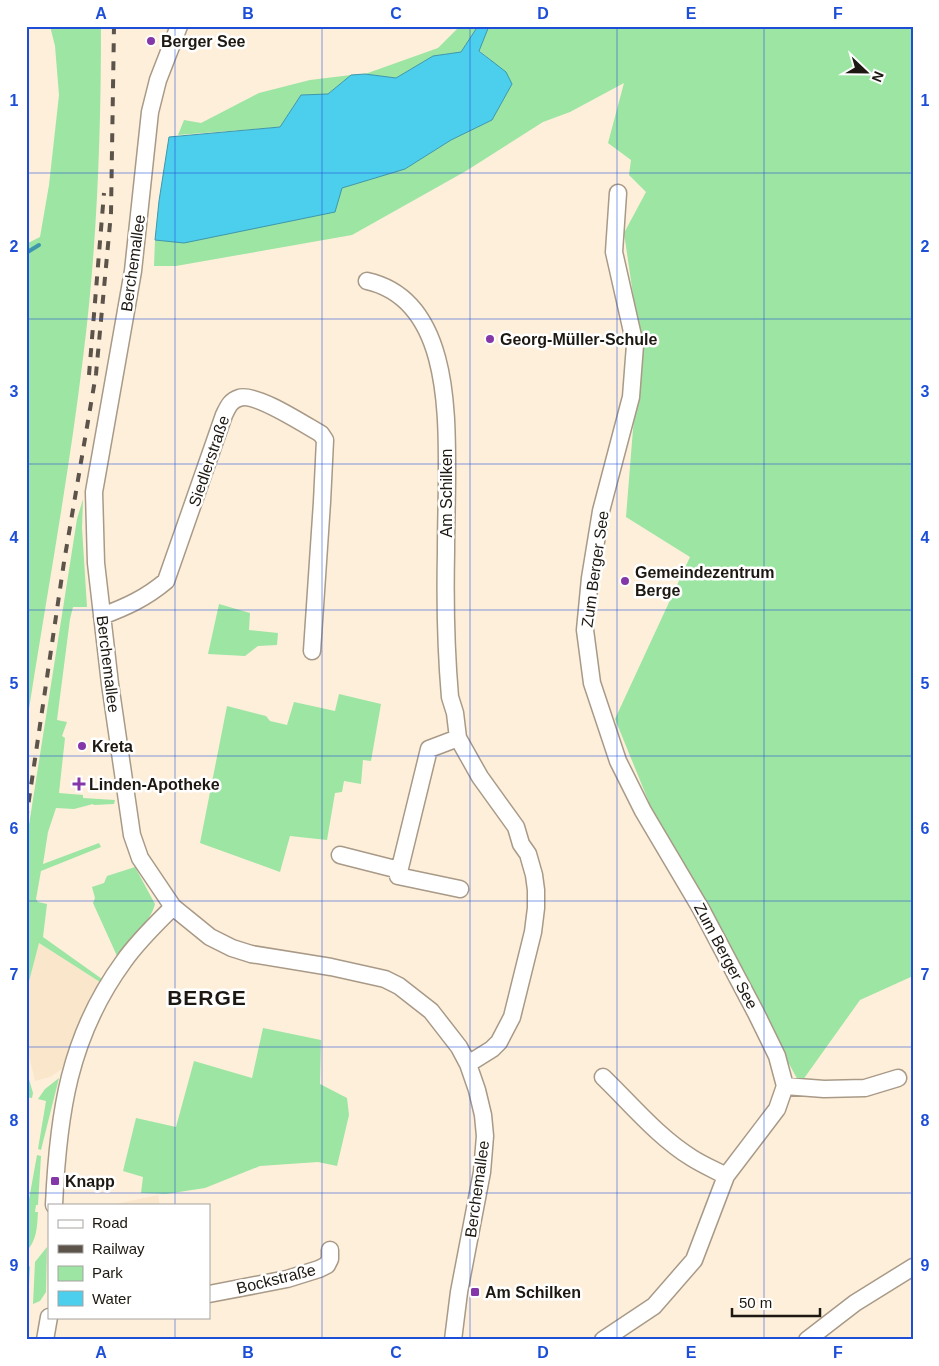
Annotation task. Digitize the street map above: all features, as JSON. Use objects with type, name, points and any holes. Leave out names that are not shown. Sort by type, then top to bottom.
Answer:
[{"type":"street","name":"Berchemallee","points":[[179,26],[158,80],[150,112],[134,264],[94,492],[96,564],[132,836],[140,858],[173,907],[210,937],[232,948],[251,954],[340,968],[385,979],[399,986],[431,1011],[459,1047],[468,1064],[482,1107],[485,1136],[482,1172],[459,1292],[453,1340]]},
{"type":"street","name":"Zum Berger See","points":[[618,193],[614,252],[635,345],[631,397],[601,511],[590,578],[585,630],[592,683],[618,762],[643,811],[701,910],[752,1005],[777,1056],[785,1086]]},
{"type":"street","name":"Am Schilken","points":[[367,281],[378,284],[400,297],[416,313],[429,335],[439,364],[446,414],[446,576],[449,688],[458,738],[480,777],[516,827],[521,844],[528,854],[536,890],[533,932],[512,1018],[499,1042],[492,1049],[468,1064]]},
{"type":"street","name":"Siedlerstraße","points":[[102,616],[131,606],[151,594],[166,581],[227,409],[230,403],[239,398],[250,396],[282,411],[321,434],[325,440],[312,651]]},
{"type":"street","points":[[458,738],[429,749],[398,876],[460,889]]},
{"type":"street","points":[[340,855],[399,870]]},
{"type":"street","points":[[54,1204],[56,1157],[62,1113],[72,1065],[83,1035],[102,996],[124,961],[148,932],[173,907]]},
{"type":"street","points":[[603,1077],[649,1124],[674,1145],[691,1158],[726,1176]]},
{"type":"street","points":[[603,1340],[654,1306],[694,1260],[726,1176],[777,1109],[785,1086],[824,1089],[864,1088],[898,1078]]},
{"type":"street","name":"Bockstraße","points":[[210,1294],[287,1279],[319,1269],[327,1265],[330,1260],[330,1250]]},
{"type":"street","points":[[807,1340],[855,1304],[911,1270]]},
{"type":"street","points":[[45,1340],[49,1318]]},
{"type":"shaded area","points":[[39,943],[100,982],[72,1038],[62,1069],[50,1077],[35,1081],[26,1044],[26,993]]},
{"type":"shaded area","points":[[158,1195],[160,1204],[116,1204]]},
{"type":"green space","points":[[50,26],[101,26],[99,151],[92,275],[83,358],[26,728],[26,244],[40,237],[49,185],[59,95],[55,46]]},
{"type":"green space","points":[[460,26],[478,26],[461,52],[433,56],[396,78],[365,74],[438,48]]},
{"type":"green space","points":[[489,26],[913,26],[913,976],[860,1000],[800,1084],[655,817],[615,719],[690,557],[626,517],[640,342],[624,233],[646,192],[629,175],[631,160],[608,143],[624,83],[570,112],[543,122],[466,171],[352,235],[176,266],[154,266],[155,240],[184,243],[342,188],[405,169],[451,140],[492,120],[512,84],[491,60],[479,50]]},
{"type":"green space","points":[[351,75],[328,94],[301,95],[280,127],[178,135],[184,120],[201,123],[259,93],[310,80]]},
{"type":"green space","points":[[83,499],[82,528],[87,607],[73,607],[70,619],[57,720],[67,722],[62,736],[65,738],[59,793],[83,795],[83,798],[115,800],[114,804],[93,804],[74,809],[56,808],[48,832],[43,864],[99,843],[101,847],[41,871],[36,899],[38,902],[47,904],[43,937],[102,979],[100,982],[39,943],[26,993],[26,844],[77,519]]},
{"type":"green space","points":[[219,604],[250,613],[249,630],[278,633],[277,645],[258,646],[245,656],[208,654]]},
{"type":"green space","points":[[339,694],[381,704],[371,761],[363,760],[361,784],[344,781],[342,792],[335,793],[327,840],[290,836],[280,872],[200,843],[227,706],[266,716],[270,721],[287,725],[294,702],[335,711]]},
{"type":"green space","points":[[135,867],[155,904],[153,911],[144,924],[117,956],[93,903],[95,898],[92,887],[104,883],[107,876]]},
{"type":"green space","points":[[263,1028],[321,1040],[320,1084],[347,1098],[349,1115],[337,1166],[318,1162],[260,1166],[205,1188],[166,1194],[141,1193],[143,1177],[123,1171],[136,1118],[176,1127],[194,1061],[252,1078]]},
{"type":"green space","points":[[26,1069],[33,1093],[32,1098],[26,1097]]},
{"type":"green space","points":[[59,1078],[41,1150],[38,1149],[46,1101],[38,1099],[45,1089]]},
{"type":"green space","points":[[37,1155],[41,1156],[38,1205],[36,1205],[35,1212],[38,1212],[37,1229],[32,1243],[26,1252],[26,1216]]},
{"type":"green space","points":[[47,1247],[46,1292],[40,1301],[33,1304],[35,1262]]},
{"type":"green space","points":[[30,1266],[28,1304],[26,1304],[26,1269]]},
{"type":"water","points":[[478,26],[489,26],[479,51],[506,72],[512,84],[492,120],[451,140],[405,169],[342,188],[335,212],[184,243],[155,240],[169,137],[280,127],[301,95],[328,94],[351,75],[365,74],[396,78],[433,56],[461,52]]},
{"type":"waterway","points":[[26,253],[39,245]]},
{"type":"railway","points":[[26,820],[64,562],[96,374],[111,213],[114,26]]},
{"type":"railway","points":[[89,375],[104,193]]},
{"type":"place","name":"Berger See","points":[[151,41]]},
{"type":"place","name":"Georg-Müller-Schule","points":[[490,339]]},
{"type":"place","name":"Gemeindezentrum Berge","points":[[625,581]]},
{"type":"place","name":"Kreta","points":[[82,746]]},
{"type":"place","name":"Linden-Apotheke","points":[[79,784]]},
{"type":"place","name":"Knapp","points":[[55,1181]]},
{"type":"place","name":"Am Schilken","points":[[475,1292]]},
{"type":"district","name":"BERGE","points":[[207,997]]}]
